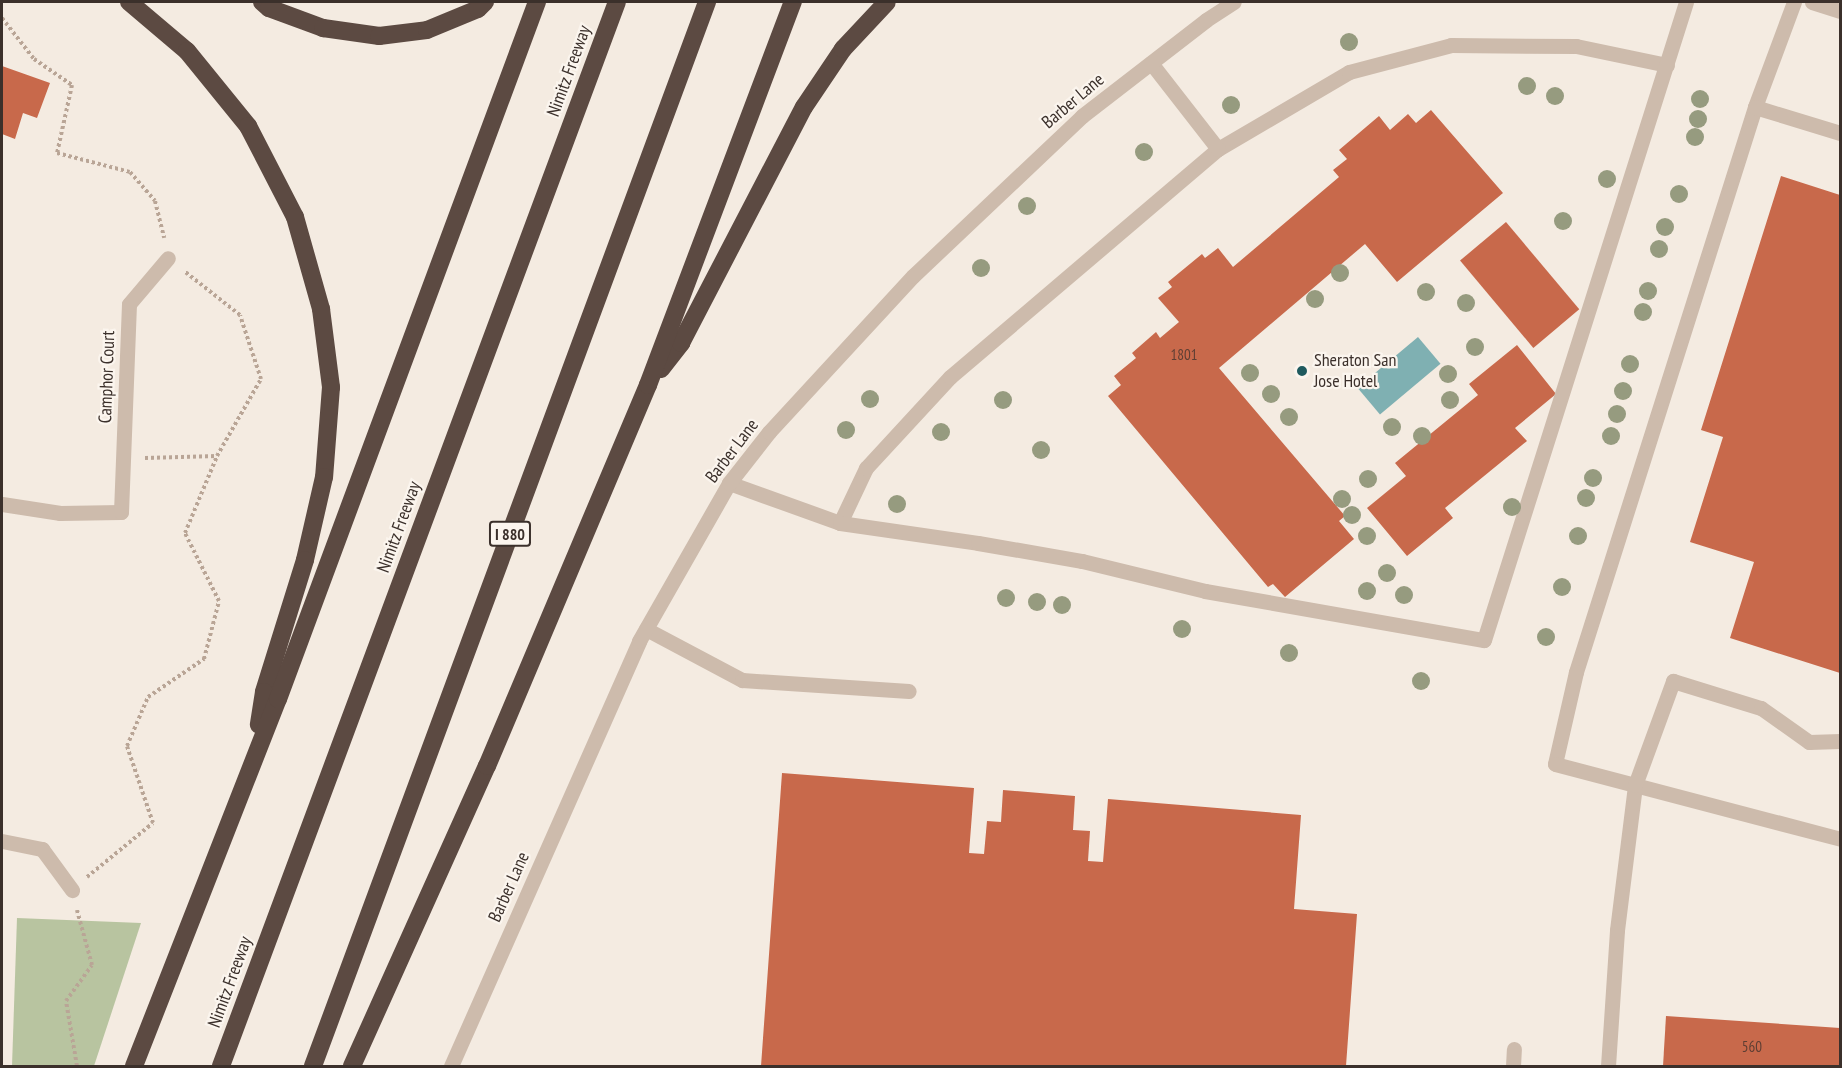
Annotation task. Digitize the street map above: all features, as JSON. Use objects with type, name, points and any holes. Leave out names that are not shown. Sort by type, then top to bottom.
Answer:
[{"type":"highway","points":[[129,2],[187,51],[248,126],[295,217],[321,309],[331,387],[324,477],[305,560],[264,692],[255,752]]},
{"type":"highway","points":[[262,2],[269,8],[323,28],[379,36],[427,30],[478,9],[485,2]]},
{"type":"highway","points":[[134,1066],[255,752],[282,688],[537,2]]},
{"type":"highway","name":"Nimitz Freeway","points":[[221,1066],[617,2]]},
{"type":"highway","name":"I 880","points":[[313,1066],[707,2]]},
{"type":"highway","points":[[352,1066],[487,766],[648,385],[793,2]]},
{"type":"highway","points":[[648,385],[681,343],[804,107],[843,49],[887,2]]},
{"type":"street","name":"Barber Lane","points":[[451,1066],[646,629],[729,483],[769,432],[913,276],[1082,116],[1206,20],[1234,2]]},
{"type":"street","points":[[729,483],[840,523],[1082,561],[1205,591],[1484,640],[1686,2]]},
{"type":"street","points":[[1794,2],[1755,107],[1576,672],[1555,764],[1840,839]]},
{"type":"street","points":[[1812,2],[1840,11]]},
{"type":"street","points":[[840,523],[866,468],[950,377],[1218,149],[1349,72],[1451,45],[1576,46],[1667,66]]},
{"type":"street","points":[[1151,63],[1218,149]]},
{"type":"street","points":[[1755,107],[1840,133]]},
{"type":"street","name":"Camphor Court","points":[[2,504],[60,513],[121,512],[129,304],[168,258]]},
{"type":"street","points":[[646,629],[742,680],[909,691]]},
{"type":"street","points":[[1608,1066],[1617,930],[1635,785],[1673,681],[1761,708],[1809,742],[1840,741]]},
{"type":"street","points":[[2,841],[42,849],[72,890]]},
{"type":"street","points":[[1513,1066],[1514,1050]]},
{"type":"path","points":[[2,18],[34,59],[72,85],[57,153],[130,172],[154,201],[168,258],[240,315],[261,379],[217,456],[185,533],[219,601],[204,659],[148,697],[128,746],[153,823],[72,890],[92,965],[66,1001],[77,1066]]},
{"type":"path","points":[[123,458],[217,456]]},
{"type":"green space","points":[[17,918],[141,923],[94,1066],[12,1066]]},
{"type":"water","points":[[1418,337],[1440,364],[1380,415],[1357,388]]},
{"type":"building","points":[[2,66],[50,83],[37,118],[23,113],[15,139],[2,134]]},
{"type":"building","points":[[1431,110],[1503,193],[1397,282],[1365,244],[1219,368],[1345,516],[1339,521],[1354,539],[1285,597],[1273,584],[1268,587],[1108,396],[1121,385],[1114,376],[1136,358],[1132,353],[1156,332],[1160,338],[1179,322],[1158,298],[1172,287],[1168,282],[1202,254],[1205,258],[1218,248],[1233,267],[1339,177],[1333,170],[1347,159],[1339,150],[1379,116],[1390,130],[1408,114],[1416,123]]},
{"type":"building","points":[[1781,176],[1840,195],[1840,673],[1730,638],[1754,562],[1690,542],[1723,437],[1701,430]]},
{"type":"building","points":[[1506,222],[1579,309],[1533,348],[1460,261]]},
{"type":"building","points":[[1517,345],[1556,394],[1515,428],[1527,441],[1445,508],[1453,518],[1407,556],[1367,508],[1406,476],[1395,463],[1478,395],[1469,384]]},
{"type":"building","points":[[782,773],[974,788],[969,853],[984,854],[987,821],[1001,822],[1003,790],[1075,796],[1073,830],[1090,831],[1088,861],[1103,862],[1108,799],[1301,815],[1294,909],[1357,914],[1346,1066],[761,1066]]},
{"type":"building","points":[[1666,1016],[1840,1028],[1840,1066],[1663,1066]]},
{"type":"place","name":"Sheraton San Jose Hotel","points":[[1302,371]]}]
